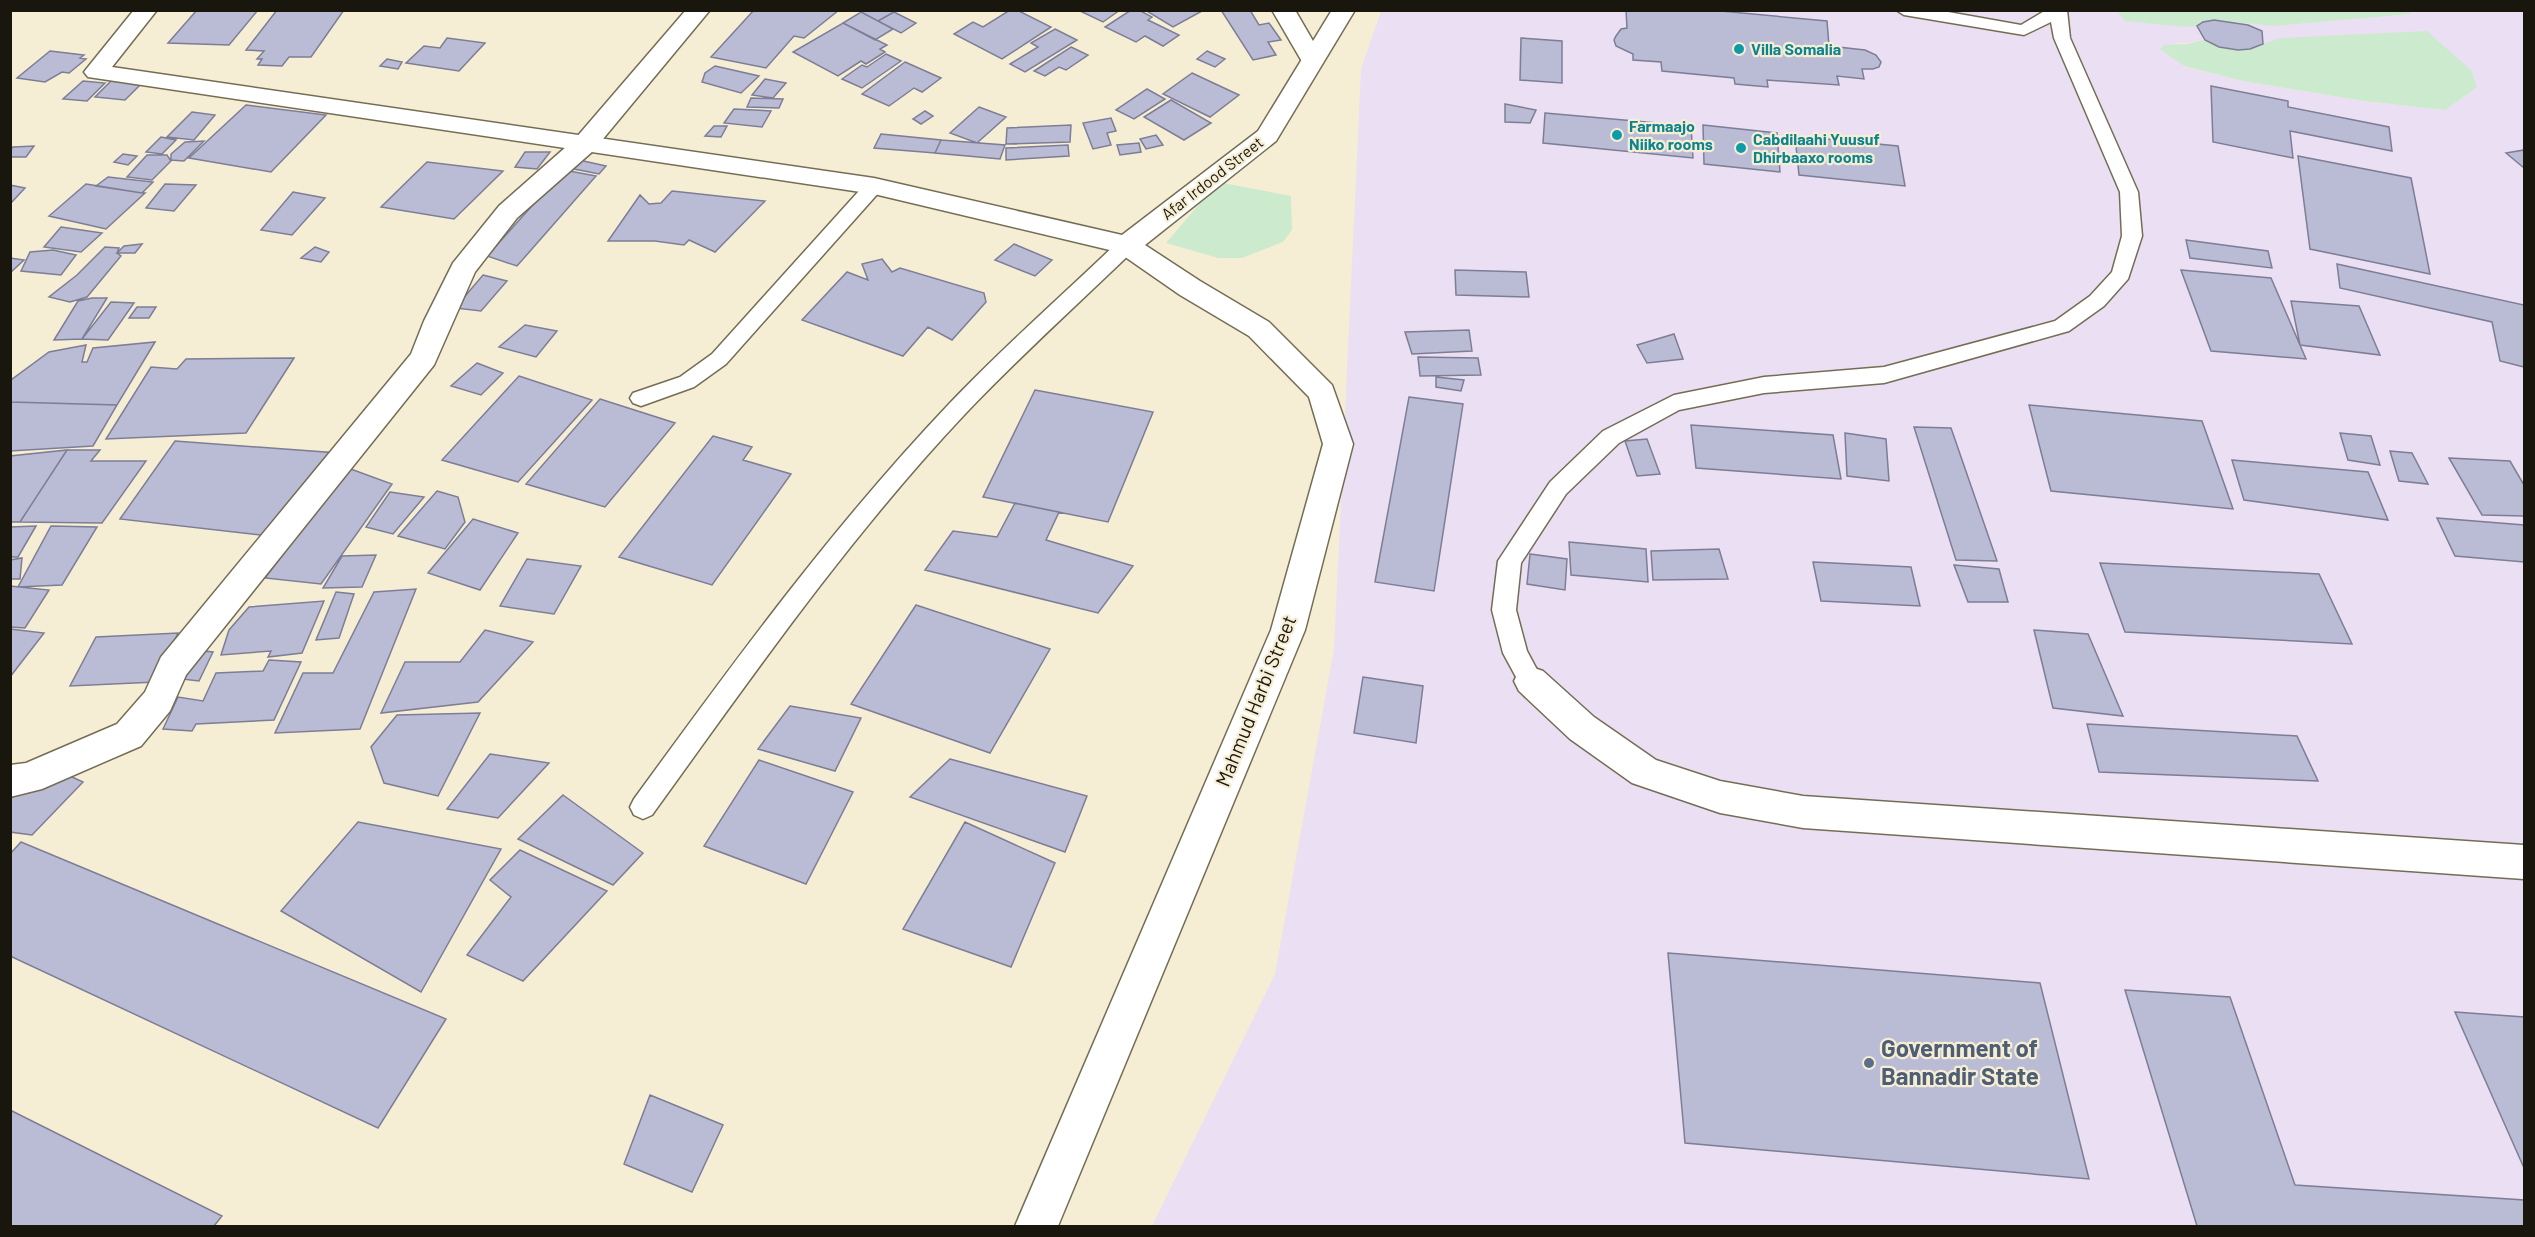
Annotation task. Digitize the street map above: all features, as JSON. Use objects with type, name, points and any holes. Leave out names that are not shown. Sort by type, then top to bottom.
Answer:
[{"type":"street","points":[[146,10],[96,72],[874,186],[1127,245]]},
{"type":"street","points":[[10,781],[29,778],[129,735],[158,702],[173,667],[424,358],[463,268],[508,212],[584,145],[699,10]]},
{"type":"street","points":[[1283,10],[1312,60]]},
{"type":"street","name":"Afar Irdood Street","points":[[1127,245],[1267,136],[1344,10]]},
{"type":"street","name":"Mahmud Harbi Street","points":[[1036,1227],[1288,630],[1338,444],[1322,392],[1259,329],[1190,288],[1127,245]]},
{"type":"street","points":[[1531,681],[1582,728],[1645,772],[1720,797],[1803,812],[2524,862]]},
{"type":"lane","points":[[1531,681],[1515,653],[1504,610],[1510,561],[1558,488],[1611,437],[1674,403],[1764,385],[1884,375],[2062,326],[2097,301],[2121,274],[2132,236],[2129,192],[2062,38],[2058,11],[2024,30],[1904,10]]},
{"type":"lane","points":[[641,398],[687,382],[719,359],[874,186]]},
{"type":"lane","points":[[644,807],[741,672],[867,511],[957,409],[1127,245]]},
{"type":"shaded area","points":[[2131,10],[2119,13],[2125,21],[2197,26],[2214,20],[2274,26],[2410,14],[2406,10],[2524,11],[2524,1226],[1152,1226],[1275,974],[1334,649],[1361,69],[1381,11]],"holes":[[[2200,42],[2238,50],[2250,49],[2445,110],[2364,101],[2243,81],[2183,66],[2173,44]]]},
{"type":"green space","points":[[2131,10],[2406,10],[2411,14],[2274,26],[2214,20],[2197,26],[2185,27],[2125,21],[2118,13]]},
{"type":"green space","points":[[2427,31],[2471,70],[2477,87],[2445,110],[2364,101],[2243,81],[2184,66],[2160,49],[2164,45],[2205,40],[2219,47],[2238,50],[2250,49],[2279,38]]},
{"type":"green space","points":[[1218,182],[1291,196],[1292,230],[1283,242],[1242,258],[1218,258],[1166,243]]},
{"type":"building","points":[[197,10],[258,10],[229,45],[168,43]]},
{"type":"building","points":[[277,10],[344,10],[311,57],[289,57],[282,66],[258,65],[262,59],[257,59],[264,51],[246,50]]},
{"type":"building","points":[[754,10],[839,10],[804,38],[794,36],[766,68],[711,57]]},
{"type":"building","points":[[864,10],[892,10],[894,12],[878,21],[861,12]]},
{"type":"building","points":[[1010,10],[1017,10],[1051,27],[1002,59],[954,34],[973,22],[983,27]]},
{"type":"building","points":[[1078,10],[1120,10],[1103,22]]},
{"type":"building","points":[[1131,10],[1139,10],[1152,17],[1148,20],[1179,35],[1163,46],[1145,36],[1136,42],[1105,27]]},
{"type":"building","points":[[1145,10],[1201,10],[1202,11],[1173,27]]},
{"type":"building","points":[[1221,10],[1250,10],[1259,25],[1269,23],[1281,40],[1268,42],[1276,55],[1253,60]]},
{"type":"building","name":"Villa Somalia","points":[[1626,10],[1710,10],[1827,21],[1829,46],[1865,50],[1876,55],[1881,62],[1879,67],[1862,69],[1864,79],[1837,76],[1839,85],[1767,80],[1768,87],[1735,84],[1734,78],[1662,71],[1661,62],[1633,60],[1633,54],[1616,46],[1614,40],[1616,36],[1621,29],[1627,28]]},
{"type":"building","points":[[861,12],[893,29],[875,40],[843,23]]},
{"type":"building","points":[[894,12],[916,23],[901,33],[878,21]]},
{"type":"building","points":[[2214,20],[2248,25],[2262,31],[2263,44],[2250,49],[2238,50],[2219,47],[2205,40],[2197,26]]},
{"type":"building","points":[[843,23],[887,45],[880,49],[885,52],[866,64],[861,61],[838,76],[793,52]]},
{"type":"building","points":[[1055,29],[1077,40],[1025,72],[1010,64],[1038,47],[1031,43]]},
{"type":"building","points":[[447,38],[485,43],[459,71],[406,63],[424,46],[440,48]]},
{"type":"building","points":[[1521,38],[1562,41],[1562,83],[1520,80]]},
{"type":"building","points":[[1071,47],[1088,55],[1066,70],[1059,67],[1045,76],[1034,71]]},
{"type":"building","points":[[50,51],[84,55],[80,58],[86,59],[69,73],[62,72],[45,82],[17,78]]},
{"type":"building","points":[[1207,51],[1225,59],[1215,67],[1197,59]]},
{"type":"building","points":[[886,54],[901,61],[862,88],[842,79],[862,65],[867,67]]},
{"type":"building","points":[[387,59],[402,62],[398,69],[380,66]]},
{"type":"building","points":[[905,62],[941,78],[922,92],[914,88],[889,106],[862,94]]},
{"type":"building","points":[[715,66],[759,76],[741,93],[702,82],[705,73]]},
{"type":"building","points":[[1192,73],[1239,95],[1210,117],[1163,94]]},
{"type":"building","points":[[114,78],[144,81],[125,100],[95,97]]},
{"type":"building","points":[[765,79],[786,83],[773,98],[752,95]]},
{"type":"building","points":[[83,81],[105,83],[87,101],[63,99]]},
{"type":"building","points":[[2211,86],[2288,101],[2288,107],[2389,127],[2392,151],[2290,131],[2293,158],[2213,142]]},
{"type":"building","points":[[1147,89],[1165,99],[1134,119],[1116,110]]},
{"type":"building","points":[[751,98],[783,99],[779,108],[747,107]]},
{"type":"building","points":[[1171,100],[1211,123],[1184,140],[1144,117]]},
{"type":"building","points":[[1505,104],[1536,110],[1530,123],[1505,122]]},
{"type":"building","points":[[246,105],[326,115],[271,172],[189,158]]},
{"type":"building","points":[[979,107],[1006,117],[977,143],[950,133]]},
{"type":"building","points":[[734,109],[771,111],[762,127],[724,123]]},
{"type":"building","points":[[925,111],[933,116],[921,124],[913,119]]},
{"type":"building","points":[[192,112],[215,115],[194,140],[167,137]]},
{"type":"building","name":"Farmaajo Niiko rooms","points":[[1545,113],[1691,126],[1693,158],[1543,143]]},
{"type":"building","points":[[1111,118],[1116,131],[1107,133],[1111,145],[1093,149],[1083,123]]},
{"type":"building","points":[[1071,125],[1070,142],[1006,144],[1007,128]]},
{"type":"building","name":"Cabdilaahi Yuusuf Dhirbaaxo rooms","points":[[1703,125],[1777,133],[1780,172],[1704,164]]},
{"type":"building","points":[[714,126],[727,126],[721,137],[705,136]]},
{"type":"building","points":[[881,134],[941,140],[935,153],[874,148]]},
{"type":"building","points":[[1156,135],[1163,145],[1146,149],[1140,139]]},
{"type":"building","points":[[1795,136],[1898,146],[1905,186],[1799,175]]},
{"type":"building","points":[[161,137],[176,140],[162,154],[146,152]]},
{"type":"building","points":[[941,140],[1005,145],[1000,159],[935,153]]},
{"type":"building","points":[[204,141],[184,161],[171,160],[171,154],[185,142]]},
{"type":"building","points":[[1139,143],[1141,152],[1120,155],[1117,145]]},
{"type":"building","points":[[1068,145],[1069,156],[1006,160],[1006,148]]},
{"type":"building","points":[[34,146],[26,157],[10,157],[10,150],[13,147]]},
{"type":"building","points":[[2524,150],[2524,168],[2506,153]]},
{"type":"building","points":[[525,152],[550,152],[537,169],[515,167]]},
{"type":"building","points":[[123,154],[137,156],[128,165],[114,162]]},
{"type":"building","points":[[147,155],[167,155],[171,161],[152,180],[127,177]]},
{"type":"building","points":[[2298,156],[2411,178],[2430,274],[2310,249]]},
{"type":"building","points":[[579,160],[606,166],[599,174],[569,168]]},
{"type":"building","points":[[427,162],[503,171],[454,219],[381,207]]},
{"type":"building","points":[[564,170],[596,176],[517,266],[487,256]]},
{"type":"building","points":[[108,177],[153,182],[142,193],[96,186]]},
{"type":"building","points":[[86,184],[145,193],[106,229],[49,216]]},
{"type":"building","points":[[165,184],[196,185],[174,211],[146,208]]},
{"type":"building","points":[[10,185],[25,188],[10,204]]},
{"type":"building","points":[[672,191],[765,201],[715,252],[689,240],[684,245],[655,241],[608,241],[640,195],[649,204],[661,203]]},
{"type":"building","points":[[293,192],[325,198],[292,235],[261,230]]},
{"type":"building","points":[[61,227],[102,233],[81,252],[44,247]]},
{"type":"building","points":[[2186,240],[2268,251],[2272,268],[2190,258]]},
{"type":"building","points":[[142,244],[135,253],[117,253],[124,246]]},
{"type":"building","points":[[1014,244],[1052,260],[1035,276],[995,260]]},
{"type":"building","points":[[105,247],[119,248],[117,253],[121,256],[87,297],[70,302],[49,297],[77,275]]},
{"type":"building","points":[[315,247],[329,252],[321,262],[301,258]]},
{"type":"building","points":[[53,250],[76,255],[61,275],[21,271],[30,252]]},
{"type":"building","points":[[10,258],[24,260],[10,273]]},
{"type":"building","points":[[882,259],[892,272],[900,268],[984,293],[986,302],[952,340],[928,327],[903,356],[802,320],[847,272],[868,280],[862,264]]},
{"type":"building","points":[[2337,264],[2524,305],[2524,367],[2500,361],[2492,322],[2340,288]]},
{"type":"building","points":[[1455,270],[1526,272],[1529,297],[1456,295]]},
{"type":"building","points":[[2181,270],[2271,278],[2306,359],[2211,351]]},
{"type":"building","points":[[483,275],[507,281],[481,311],[455,308]]},
{"type":"building","points":[[107,298],[82,339],[54,340],[78,301]]},
{"type":"building","points":[[2291,301],[2359,306],[2380,355],[2300,345]]},
{"type":"building","points":[[111,302],[134,303],[108,340],[82,339]]},
{"type":"building","points":[[137,307],[156,307],[149,318],[129,318]]},
{"type":"building","points":[[525,325],[557,331],[536,357],[499,347]]},
{"type":"building","points":[[1469,330],[1472,351],[1412,354],[1405,332]]},
{"type":"building","points":[[1674,334],[1683,359],[1647,363],[1637,345]]},
{"type":"building","points":[[155,342],[117,405],[10,402],[11,380],[49,352],[86,345],[82,362],[87,362],[93,348]]},
{"type":"building","points":[[1418,357],[1478,358],[1481,375],[1420,376]]},
{"type":"building","points":[[294,358],[246,433],[106,439],[151,367],[177,369],[186,359]]},
{"type":"building","points":[[477,363],[503,373],[481,395],[451,386]]},
{"type":"building","points":[[519,376],[592,400],[518,482],[442,460]]},
{"type":"building","points":[[1436,377],[1464,380],[1461,391],[1436,387]]},
{"type":"building","points":[[1035,390],[1153,412],[1108,522],[983,497]]},
{"type":"building","points":[[1409,397],[1463,404],[1434,591],[1375,582]]},
{"type":"building","points":[[600,399],[675,423],[605,507],[526,484]]},
{"type":"building","points":[[10,402],[117,405],[93,446],[10,451]]},
{"type":"building","points":[[2029,405],[2202,421],[2233,509],[2051,491]]},
{"type":"building","points":[[1691,425],[1833,435],[1841,479],[1696,468]]},
{"type":"building","points":[[1914,427],[1951,428],[1997,561],[1956,560]]},
{"type":"building","points":[[1845,433],[1886,439],[1889,481],[1847,476]]},
{"type":"building","points":[[2340,433],[2371,436],[2380,465],[2348,460]]},
{"type":"building","points":[[713,436],[752,447],[743,460],[791,474],[712,585],[619,557]]},
{"type":"building","points":[[1647,439],[1660,474],[1637,476],[1625,441]]},
{"type":"building","points":[[175,441],[338,453],[270,536],[120,519]]},
{"type":"building","points":[[67,450],[100,450],[91,461],[146,461],[102,523],[20,522]]},
{"type":"building","points":[[67,450],[20,522],[10,522],[10,456]]},
{"type":"building","points":[[2390,451],[2412,453],[2428,484],[2399,481]]},
{"type":"building","points":[[2449,458],[2510,461],[2524,485],[2524,516],[2482,515]]},
{"type":"building","points":[[2232,460],[2368,472],[2388,520],[2244,500]]},
{"type":"building","points":[[348,468],[392,484],[321,584],[265,578]]},
{"type":"building","points":[[437,491],[458,497],[465,522],[445,549],[398,536]]},
{"type":"building","points":[[390,492],[424,497],[393,534],[366,527]]},
{"type":"building","points":[[1015,503],[1059,512],[1046,540],[1133,566],[1098,613],[925,570],[953,531],[997,537]]},
{"type":"building","points":[[2437,518],[2524,525],[2524,562],[2455,556]]},
{"type":"building","points":[[473,519],[518,533],[480,590],[428,573]]},
{"type":"building","points":[[36,526],[18,557],[10,557],[10,527]]},
{"type":"building","points":[[51,526],[97,527],[62,585],[18,587]]},
{"type":"building","points":[[1569,542],[1646,549],[1648,582],[1571,575]]},
{"type":"building","points":[[1719,549],[1728,579],[1653,580],[1651,551]]},
{"type":"building","points":[[1530,554],[1567,559],[1565,590],[1527,584]]},
{"type":"building","points":[[376,555],[362,587],[323,588],[342,556]]},
{"type":"building","points":[[22,558],[20,579],[10,579],[10,560]]},
{"type":"building","points":[[527,559],[581,566],[554,614],[500,606]]},
{"type":"building","points":[[1813,562],[1911,567],[1920,606],[1821,601]]},
{"type":"building","points":[[2100,563],[2319,574],[2352,644],[2125,632]]},
{"type":"building","points":[[1954,565],[1999,569],[2008,602],[1968,602]]},
{"type":"building","points":[[10,586],[49,590],[25,628],[10,627]]},
{"type":"building","points":[[416,589],[360,729],[275,733],[303,673],[333,673],[374,592]]},
{"type":"building","points":[[336,592],[354,594],[339,638],[316,640]]},
{"type":"building","points":[[324,601],[302,653],[268,657],[271,651],[221,655],[229,630],[249,607]]},
{"type":"building","points":[[916,605],[1050,649],[990,753],[851,704]]},
{"type":"building","points":[[10,629],[44,633],[10,677]]},
{"type":"building","points":[[485,630],[533,642],[478,702],[381,713],[405,662],[460,662]]},
{"type":"building","points":[[2034,630],[2088,634],[2123,716],[2053,708]]},
{"type":"building","points":[[178,633],[156,682],[70,686],[96,637]]},
{"type":"building","points":[[194,650],[213,652],[199,681],[173,678]]},
{"type":"building","points":[[269,660],[301,662],[274,720],[196,724],[192,731],[163,729],[178,697],[203,701],[216,673],[263,671]]},
{"type":"building","points":[[1363,677],[1423,686],[1416,743],[1354,733]]},
{"type":"building","points":[[790,706],[861,718],[835,771],[758,749]]},
{"type":"building","points":[[480,713],[438,796],[384,783],[371,747],[397,715]]},
{"type":"building","points":[[2087,724],[2297,736],[2318,781],[2099,772]]},
{"type":"building","points":[[490,754],[549,763],[498,818],[447,809]]},
{"type":"building","points":[[950,759],[1087,796],[1065,852],[910,797]]},
{"type":"building","points":[[759,760],[853,792],[806,884],[704,846]]},
{"type":"building","points":[[59,771],[83,782],[32,835],[10,832],[10,793]]},
{"type":"building","points":[[563,795],[643,853],[613,885],[518,839]]},
{"type":"building","points":[[358,822],[501,849],[421,992],[281,911]]},
{"type":"building","points":[[965,822],[1055,863],[1011,967],[903,929]]},
{"type":"building","points":[[21,842],[446,1019],[378,1128],[10,956],[10,854]]},
{"type":"building","points":[[520,850],[607,891],[523,981],[467,955],[511,897],[490,880]]},
{"type":"building","name":"Government of Bannadir State","points":[[1668,953],[2040,983],[2089,1179],[1685,1143]]},
{"type":"building","points":[[2125,990],[2230,997],[2295,1185],[2524,1200],[2524,1226],[2197,1226]]},
{"type":"building","points":[[2455,1012],[2524,1017],[2524,1168]]},
{"type":"building","points":[[650,1095],[723,1125],[692,1192],[624,1164]]},
{"type":"building","points":[[10,1110],[222,1216],[214,1226],[10,1226]]},
{"type":"place","name":"Villa Somalia","points":[[1739,49]]},
{"type":"place","name":"Farmaajo Niiko rooms","points":[[1617,135]]},
{"type":"place","name":"Cabdilaahi Yuusuf Dhirbaaxo rooms","points":[[1741,148]]},
{"type":"place","name":"Government of Bannadir State","points":[[1869,1063]]}]
